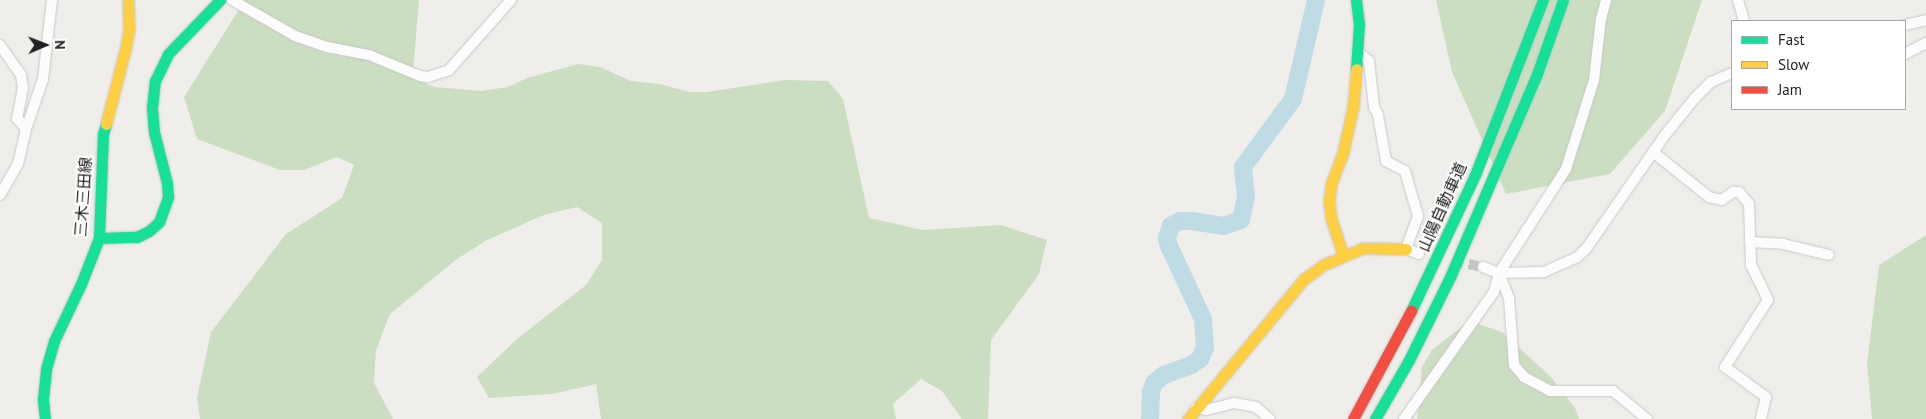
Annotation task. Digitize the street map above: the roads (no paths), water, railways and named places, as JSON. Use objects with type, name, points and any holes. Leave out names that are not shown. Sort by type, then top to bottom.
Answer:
[{"type":"main road","name":"三木三田線","points":[[45,419],[43,399],[46,370],[54,341],[88,269],[99,238],[102,215],[102,134],[130,30],[128,0]]},
{"type":"main road","points":[[99,238],[137,237],[149,231],[158,222],[165,210],[168,197],[167,183],[154,132],[152,108],[155,81],[168,54],[220,0]]},
{"type":"main road","points":[[1343,255],[1331,218],[1330,192],[1331,184],[1343,152],[1353,107],[1359,24],[1356,0]]},
{"type":"main road","name":"山陽自動車道","points":[[1353,419],[1392,350],[1432,269],[1474,174],[1543,0]]},
{"type":"main road","points":[[1375,419],[1408,360],[1450,277],[1537,74],[1563,0]]},
{"type":"main road","points":[[1188,419],[1304,279],[1322,265],[1363,248],[1406,249]]},
{"type":"street","points":[[0,195],[18,164],[26,129],[43,79],[52,0]]},
{"type":"street","points":[[232,0],[295,36],[327,47],[369,55],[420,76],[428,77],[449,70],[511,0]]},
{"type":"street","points":[[1404,419],[1494,292],[1499,273],[1566,169],[1594,80],[1601,19],[1606,0]]},
{"type":"street","points":[[1738,0],[1744,20]]},
{"type":"street","points":[[1906,25],[1926,20]]},
{"type":"street","points":[[1906,53],[1926,43]]},
{"type":"street","points":[[0,45],[21,76],[23,88],[17,118],[26,129]]},
{"type":"street","points":[[1358,52],[1369,61],[1374,107],[1378,115],[1386,161],[1405,171],[1418,216],[1406,249],[1419,254]]},
{"type":"street","points":[[1483,266],[1499,273],[1544,272],[1576,258],[1586,249],[1653,152],[1706,87],[1711,82],[1731,73]]},
{"type":"street","points":[[1653,152],[1709,197],[1722,200],[1733,192],[1740,192],[1745,196],[1749,204],[1751,265],[1768,300],[1725,367],[1766,397],[1761,419]]},
{"type":"street","points":[[1750,242],[1783,244],[1829,255]]},
{"type":"street","points":[[1499,273],[1509,298],[1514,365],[1524,377],[1550,391],[1613,391],[1647,419]]},
{"type":"street","points":[[1196,408],[1206,410],[1234,403],[1256,407],[1270,419]]},
{"type":"waterway","points":[[1150,419],[1151,392],[1154,383],[1164,375],[1191,365],[1200,359],[1205,348],[1203,319],[1169,246],[1167,238],[1171,226],[1180,221],[1223,226],[1241,220],[1246,197],[1243,167],[1293,99],[1316,0]]},
{"type":"tunnel","points":[[1454,261],[1483,267]]}]
